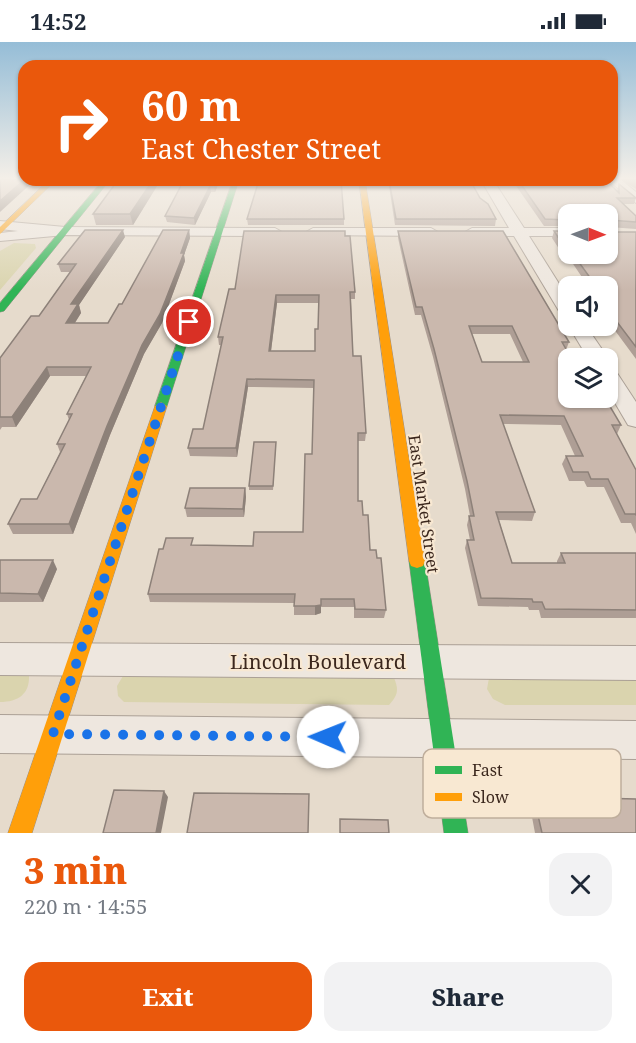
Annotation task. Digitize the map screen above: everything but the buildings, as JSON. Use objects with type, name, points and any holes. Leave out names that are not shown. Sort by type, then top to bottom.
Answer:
[{"type":"main road","points":[[2,230],[16,216]]},
{"type":"main road","points":[[0,309],[77,216]]},
{"type":"main road","points":[[20,833],[224,216]]},
{"type":"main road","name":"East Market Street","points":[[366,216],[444,749]]},
{"type":"main road","name":"East Market Street","points":[[454,818],[456,833]]},
{"type":"street","points":[[509,216],[558,295]]},
{"type":"street","points":[[2,230],[558,232]]},
{"type":"street","points":[[618,390],[636,420]]},
{"type":"street","name":"Lincoln Boulevard","points":[[0,659],[636,663]]},
{"type":"street","points":[[0,734],[636,740]]},
{"type":"shaded area","points":[[14,243],[35,244],[36,248],[0,290],[0,251]]},
{"type":"shaded area","points":[[0,670],[29,675],[29,682],[22,696],[0,702]]},
{"type":"shaded area","points":[[636,673],[636,705],[505,705],[493,699],[487,689],[489,678]]},
{"type":"shaded area","points":[[123,676],[394,678],[397,689],[389,705],[124,702],[118,696],[117,686]]},
{"type":"traffic: fast","points":[[0,309],[77,216]]},
{"type":"traffic: fast","points":[[161,406],[224,216]]},
{"type":"traffic: fast","points":[[417,561],[444,749]]},
{"type":"traffic: fast","points":[[454,818],[456,833]]},
{"type":"traffic: slow","points":[[0,232],[16,216]]},
{"type":"traffic: slow","points":[[367,216],[417,561]]},
{"type":"traffic: slow","points":[[20,833],[161,406]]},
{"type":"route","points":[[189,322],[53,734],[328,737]]}]
